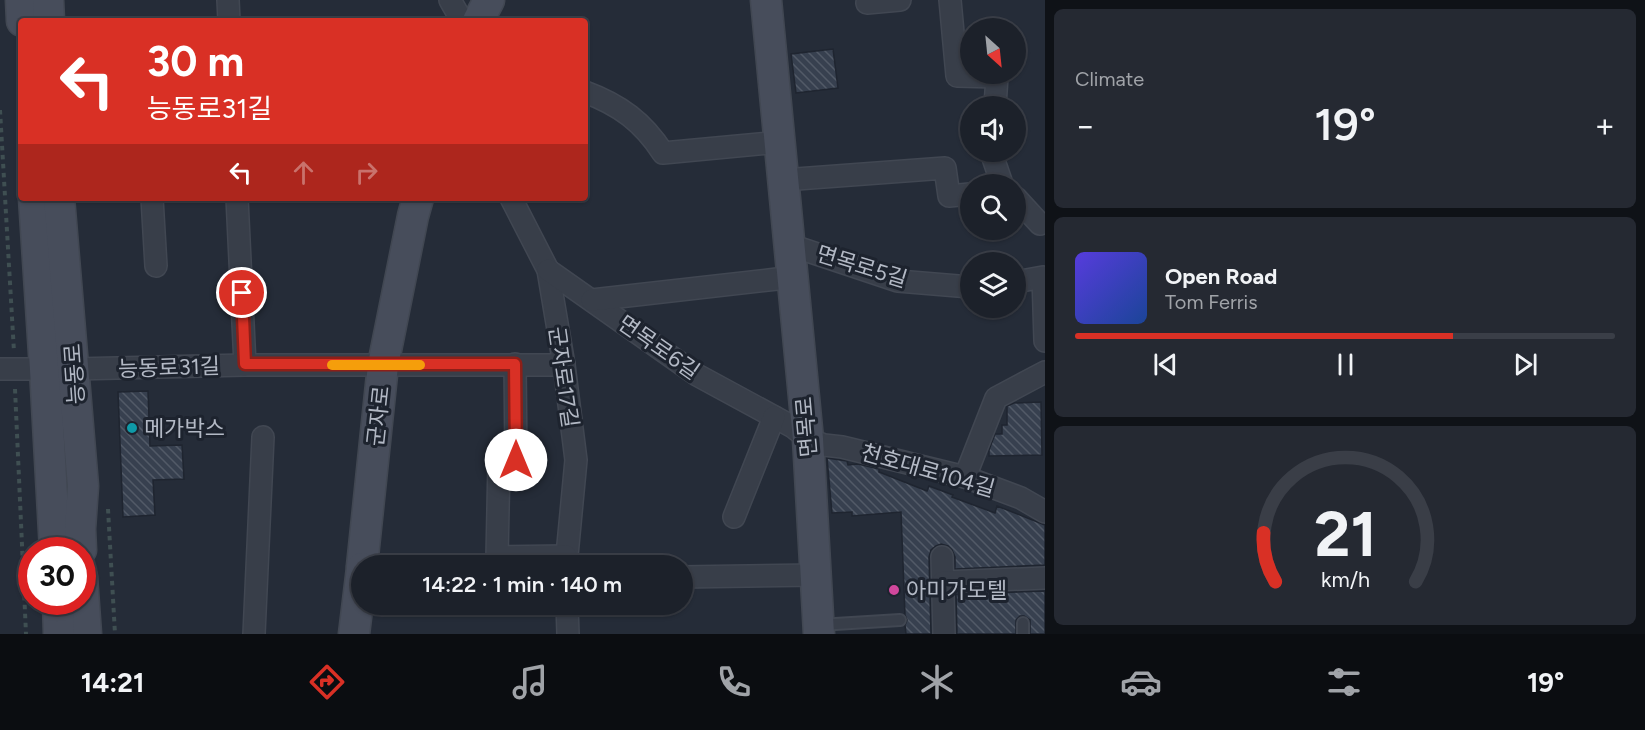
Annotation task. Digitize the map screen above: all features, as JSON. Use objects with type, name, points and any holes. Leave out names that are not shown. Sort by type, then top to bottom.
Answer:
[{"type":"street","points":[[21,0],[22,18]]},
{"type":"street","points":[[48,0],[50,18]]},
{"type":"street","points":[[228,0],[229,18]]},
{"type":"street","points":[[450,0],[460,18]]},
{"type":"street","points":[[480,18],[489,0]]},
{"type":"street","name":"면목로","points":[[766,0],[808,439],[819,630]]},
{"type":"street","points":[[867,3],[900,0]]},
{"type":"street","points":[[950,0],[957,76],[997,77],[996,96]]},
{"type":"street","points":[[588,93],[637,120],[652,136],[663,153],[780,142]]},
{"type":"street","points":[[783,180],[945,168],[949,196],[960,195]]},
{"type":"street","name":"능동로","points":[[34,201],[60,369],[83,486],[80,537]]},
{"type":"street","name":"능동로","points":[[55,537],[60,369],[59,201]]},
{"type":"street","points":[[152,201],[156,266]]},
{"type":"street","points":[[237,201],[245,364]]},
{"type":"street","name":"군자로","points":[[363,555],[383,365],[412,216],[417,201]]},
{"type":"street","name":"군자로17길","points":[[513,201],[548,270],[564,365],[576,460],[567,555]]},
{"type":"street","points":[[1026,209],[1040,224]]},
{"type":"street","name":"면목로5길","points":[[790,244],[898,281],[960,286]]},
{"type":"street","points":[[1026,277],[1044,269],[1045,341]]},
{"type":"street","name":"면목로6길","points":[[548,270],[697,375],[793,427],[808,439]]},
{"type":"street","points":[[592,300],[793,279]]},
{"type":"street","name":"능동로31길","points":[[0,369],[245,364],[564,365]]},
{"type":"street","points":[[497,555],[499,461],[516,460],[515,364]]},
{"type":"street","points":[[965,477],[996,398],[1045,372]]},
{"type":"street","points":[[734,517],[774,417]]},
{"type":"street","points":[[254,634],[263,436]]},
{"type":"street","name":"천호대로104길","points":[[808,439],[824,445],[842,447],[965,477],[1042,504]]},
{"type":"street","points":[[942,557],[944,634]]},
{"type":"street","points":[[693,577],[816,574]]},
{"type":"street","points":[[943,582],[1045,578]]},
{"type":"street","points":[[58,615],[59,634]]},
{"type":"street","points":[[85,615],[86,634]]},
{"type":"street","name":"군자로","points":[[354,634],[356,615]]},
{"type":"street","points":[[567,615],[568,634]]},
{"type":"lane","name":"면목로","points":[[819,630],[900,620]]},
{"type":"building","points":[[833,49],[838,88],[796,93],[791,54]]},
{"type":"building","points":[[148,391],[150,446],[182,445],[184,479],[153,480],[155,515],[123,517],[118,392]]},
{"type":"building","points":[[1041,402],[1042,455],[989,456],[995,434],[1002,434],[1002,425],[1007,425],[1007,406],[1014,403]]},
{"type":"building","points":[[827,458],[847,461],[848,465],[858,464],[879,469],[879,472],[927,491],[929,486],[995,513],[997,506],[1045,525],[1045,565],[955,569],[955,557],[952,550],[941,544],[936,546],[931,550],[929,557],[931,634],[906,634],[901,512],[852,516],[852,512],[832,513]]},
{"type":"building","points":[[1045,591],[1045,634],[1030,634],[1030,620],[1020,616],[1016,620],[1016,634],[957,634],[956,594]]},
{"type":"slow traffic","points":[[332,365],[420,365]]},
{"type":"place","name":"메가박스","points":[[132,428]]},
{"type":"place","name":"아미가모텔","points":[[894,590]]},
{"type":"route","points":[[242,293],[245,364],[515,364],[516,460]]}]
